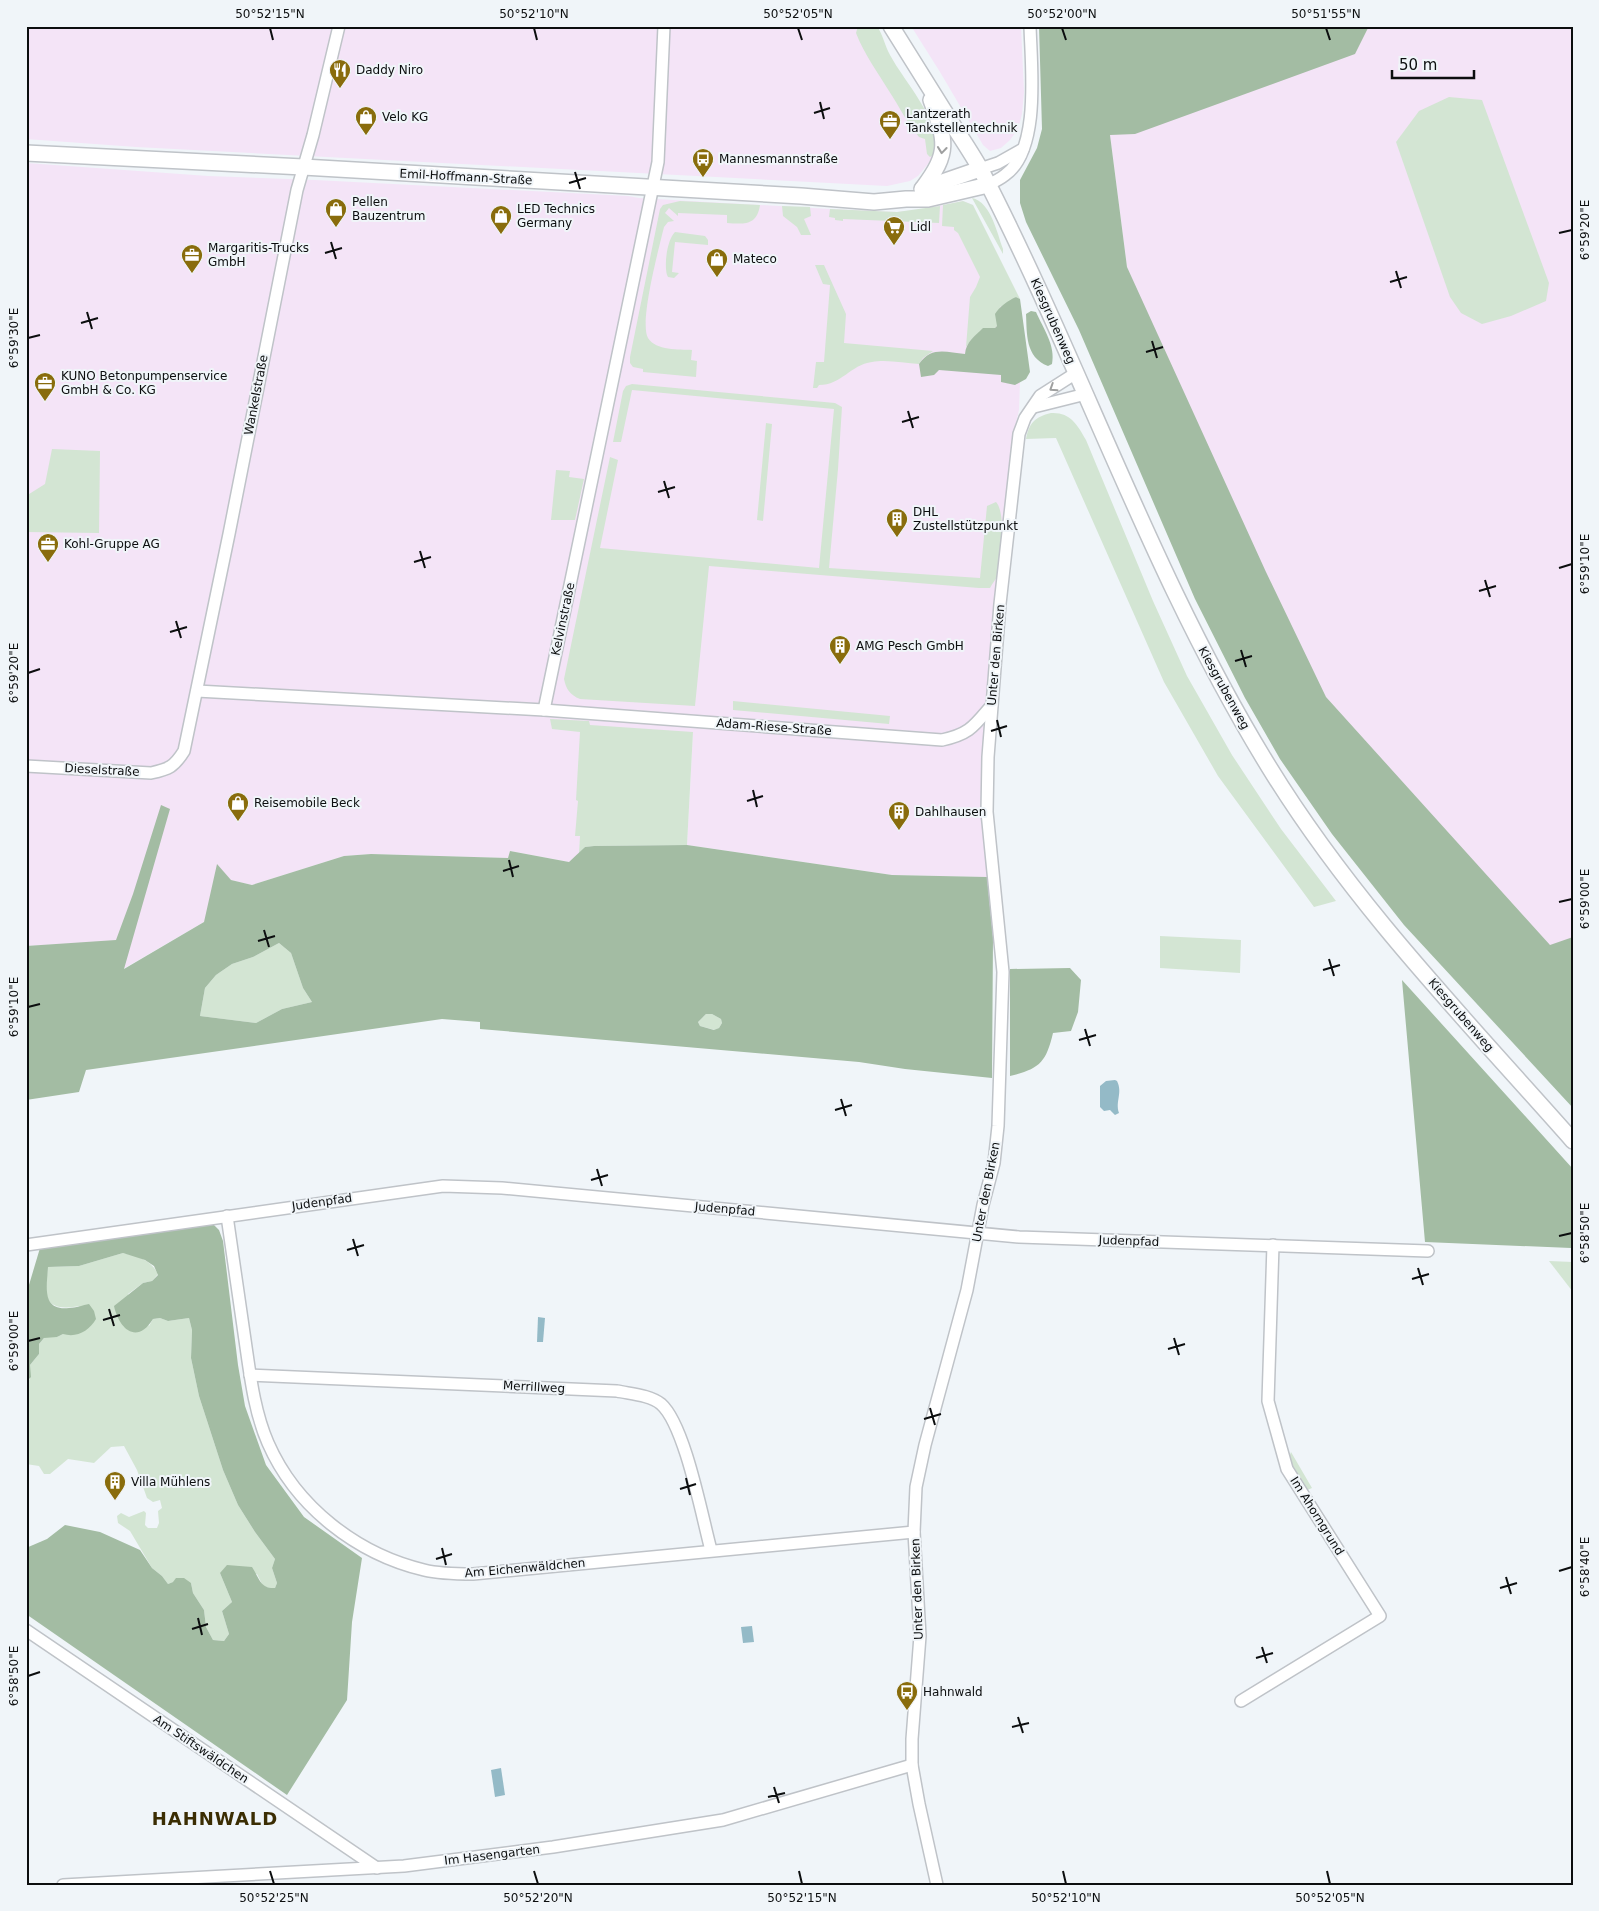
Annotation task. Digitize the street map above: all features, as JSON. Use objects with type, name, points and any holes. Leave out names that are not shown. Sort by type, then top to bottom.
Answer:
[{"type":"main road","points":[[891,26],[919,71],[943,137],[943,154],[936,170],[923,188]]},
{"type":"main road","name":"Kiesgrubenweg","points":[[919,71],[980,169],[1086,394],[1137,513],[1205,655],[1270,768],[1332,860],[1411,958],[1573,1141]]},
{"type":"main road","name":"Emil-Hoffmann-Straße","points":[[26,153],[654,187],[874,202],[928,199],[988,185]]},
{"type":"main road","name":"Emil-Hoffmann-Straße","points":[[906,199],[923,188],[980,169]]},
{"type":"street","name":"Wankelstraße","points":[[176,764],[184,751],[197,690],[296,190],[315,127],[338,26]]},
{"type":"street","points":[[654,187],[658,162],[664,26]]},
{"type":"street","name":"Emil-Hoffmann-Straße","points":[[988,185],[1006,175],[1014,166],[1028,136],[1032,112],[1030,26]]},
{"type":"street","name":"Emil-Hoffmann-Straße","points":[[980,169],[998,163],[1023,149]]},
{"type":"street","name":"Kelvinstraße","points":[[544,710],[654,187]]},
{"type":"street","name":"Unter den Birken","points":[[937,1885],[912,1765],[912,1739],[920,1636],[914,1532],[916,1487],[958,1328],[994,1163],[998,1126],[1002,1040],[1002,964],[987,812],[988,757],[1000,595],[1019,434],[1025,418],[1040,396],[1076,373]]},
{"type":"street","points":[[1034,407],[1086,394]]},
{"type":"street","points":[[197,690],[544,710]]},
{"type":"street","name":"Adam-Riese-Straße","points":[[544,710],[942,740],[961,736],[976,723],[992,704]]},
{"type":"street","name":"Dieselstraße","points":[[26,766],[151,773],[164,770],[176,764]]},
{"type":"street","name":"Judenpfad","points":[[26,1245],[443,1186],[502,1188],[1019,1237],[1428,1251]]},
{"type":"street","name":"Am Eichenwäldchen","points":[[227,1216],[250,1374],[256,1407],[267,1442],[280,1468],[300,1495],[328,1523],[343,1534],[380,1555],[426,1571],[474,1574],[914,1532]]},
{"type":"street","name":"Im Ahorngrund","points":[[1241,1700],[1380,1616],[1287,1469],[1270,1412],[1268,1402],[1269,1325],[1273,1246]]},
{"type":"street","name":"Merrillweg","points":[[250,1374],[617,1391],[641,1395],[660,1403],[673,1420],[682,1440],[711,1550]]},
{"type":"street","name":"Am Stiftswäldchen","points":[[26,1630],[376,1868]]},
{"type":"street","name":"Im Hasengarten","points":[[63,1885],[404,1866],[544,1848],[698,1825],[751,1813],[813,1792],[912,1765]]},
{"type":"shaded area","points":[[26,26],[873,26],[934,148],[932,159],[918,176],[910,181],[887,186],[136,147],[26,139]]},
{"type":"shaded area","points":[[911,26],[1021,26],[1024,92],[1022,114],[1018,129],[1001,148],[990,151],[983,145]]},
{"type":"shaded area","points":[[1107,26],[1573,26],[1573,1003],[1294,705],[1127,267],[1110,135]]},
{"type":"shaded area","points":[[26,163],[208,176],[628,196],[897,212],[963,201],[973,205],[1002,288],[1019,364],[1020,382],[1019,410],[1013,435],[998,575],[983,742],[983,808],[987,877],[892,875],[687,845],[693,733],[589,726],[579,853],[569,862],[510,851],[508,858],[371,854],[344,856],[252,885],[230,880],[204,922],[123,969],[132,937],[116,941],[26,946]]},
{"type":"green space","points":[[858,26],[877,26],[896,66],[928,115],[936,140],[936,153],[930,157],[927,154],[925,139],[919,137],[911,126],[859,41],[856,33]]},
{"type":"green space","points":[[1039,26],[1369,26],[1355,54],[1135,134],[1110,135],[1127,267],[1266,572],[1326,697],[1550,945],[1573,937],[1573,1108],[1404,925],[1332,834],[1280,759],[1245,698],[1195,599],[1079,330],[1026,222],[1020,203],[1020,180],[1037,148],[1042,129]]},
{"type":"green space","points":[[1449,97],[1482,100],[1549,283],[1546,301],[1511,316],[1482,324],[1461,313],[1450,297],[1396,142],[1419,111]]},
{"type":"green space","points":[[972,198],[984,205],[989,212],[1003,249],[1003,254]]},
{"type":"green space","points":[[680,201],[760,205],[756,217],[744,223],[727,223],[727,215],[678,213],[678,216],[669,208],[665,213],[674,221],[668,222],[664,227],[648,301],[646,329],[648,338],[656,345],[692,350],[691,360],[697,361],[696,377],[643,372],[643,369],[633,367],[630,363],[660,209],[663,205]]},
{"type":"green space","points":[[963,201],[973,205],[1020,299],[1016,297],[1000,307],[997,326],[978,333],[966,347],[970,297],[980,277],[954,227],[942,226],[943,205]]},
{"type":"green space","points":[[782,206],[810,207],[811,216],[804,219],[811,235],[801,235],[797,227],[783,216]]},
{"type":"green space","points":[[940,206],[939,223],[843,219],[843,221],[829,217],[830,209],[897,212]]},
{"type":"green space","points":[[675,232],[705,236],[708,240],[708,245],[675,242],[672,272],[679,273],[674,278],[668,277],[666,265],[668,246]]},
{"type":"green space","points":[[815,265],[824,265],[846,314],[844,343],[933,351],[923,358],[919,364],[889,361],[872,362],[858,367],[834,382],[813,388],[816,362],[824,362],[830,285],[823,284]]},
{"type":"green space","points":[[1016,297],[1020,299],[1030,372],[1026,379],[1015,385],[1001,382],[1001,375],[939,370],[934,375],[921,377],[919,364],[924,358],[934,352],[965,354],[969,343],[983,328],[995,328],[997,326],[995,314],[1004,304]]},
{"type":"green space","points":[[1031,311],[1036,312],[1051,344],[1053,357],[1052,364],[1048,366],[1040,362],[1031,351],[1026,314]]},
{"type":"green space","points":[[632,384],[835,403],[842,407],[829,568],[980,578],[987,506],[996,502],[999,507],[1002,526],[1002,548],[998,575],[990,588],[979,588],[709,566],[695,706],[580,699],[574,696],[566,686],[564,679],[610,457],[618,460],[600,548],[819,568],[834,409],[632,390],[621,442],[613,442],[623,391],[626,386]]},
{"type":"green space","points":[[1058,413],[1068,417],[1083,434],[1153,601],[1187,676],[1232,755],[1281,829],[1336,901],[1314,907],[1218,776],[1164,682],[1056,438],[1026,439],[1031,425],[1041,416]]},
{"type":"green space","points":[[766,423],[772,424],[763,521],[757,520]]},
{"type":"green space","points":[[52,449],[100,451],[99,533],[26,532],[26,496],[45,484]]},
{"type":"green space","points":[[556,470],[570,471],[569,477],[584,479],[575,520],[551,520]]},
{"type":"green space","points":[[733,701],[890,716],[889,724],[733,710]]},
{"type":"green space","points":[[550,719],[589,721],[590,725],[693,732],[687,845],[594,846],[585,847],[579,853],[580,836],[575,836],[580,732],[552,729]]},
{"type":"green space","points":[[161,805],[170,809],[124,969],[204,922],[217,864],[231,880],[252,885],[344,856],[371,854],[508,858],[510,851],[569,862],[585,847],[687,845],[892,875],[987,877],[993,937],[992,1078],[859,1062],[480,1029],[480,1022],[442,1019],[86,1070],[79,1092],[26,1100],[26,946],[116,940],[133,894]],"holes":[[[279,943],[291,953],[303,988],[312,1002],[282,1009],[256,1023],[200,1016],[205,988],[216,975],[232,964],[253,957]],[[706,1014],[712,1014],[721,1019],[722,1023],[719,1028],[714,1030],[700,1026],[698,1022]]]},
{"type":"green space","points":[[1160,936],[1241,940],[1240,973],[1160,968]]},
{"type":"green space","points":[[279,943],[291,953],[303,988],[312,1002],[282,1009],[256,1023],[200,1016],[205,988],[216,975],[232,964],[253,957]]},
{"type":"green space","points":[[1070,968],[1081,980],[1078,1012],[1071,1031],[1053,1033],[1044,1058],[1040,1063],[1028,1071],[1010,1076],[1010,969]]},
{"type":"green space","points":[[1402,980],[1573,1169],[1573,1250],[1571,1248],[1425,1242]]},
{"type":"green space","points":[[706,1014],[712,1014],[721,1019],[722,1023],[719,1028],[715,1030],[700,1026],[698,1022]]},
{"type":"green space","points":[[212,1223],[219,1230],[223,1241],[238,1365],[245,1406],[266,1465],[304,1517],[362,1558],[352,1622],[347,1700],[287,1795],[26,1614],[26,1548],[47,1539],[65,1525],[100,1532],[140,1550],[152,1568],[168,1584],[176,1578],[184,1578],[191,1583],[193,1593],[204,1610],[206,1627],[213,1640],[224,1641],[229,1634],[222,1611],[232,1602],[220,1573],[227,1565],[252,1567],[266,1587],[275,1588],[277,1583],[272,1568],[275,1559],[238,1505],[223,1470],[199,1396],[191,1358],[192,1330],[189,1318],[168,1321],[160,1318],[153,1319],[147,1327],[135,1332],[129,1331],[124,1327],[116,1314],[114,1306],[143,1283],[152,1281],[158,1275],[154,1266],[145,1260],[123,1253],[79,1266],[48,1267],[48,1296],[54,1306],[72,1308],[89,1304],[94,1311],[96,1319],[90,1327],[78,1334],[63,1334],[57,1337],[44,1338],[39,1344],[39,1354],[30,1365],[31,1377],[26,1382],[26,1295],[40,1248]]},
{"type":"green space","points":[[123,1253],[144,1259],[152,1265],[158,1274],[152,1281],[143,1283],[128,1294],[149,1326],[153,1319],[160,1318],[168,1321],[189,1318],[192,1330],[191,1358],[199,1396],[223,1470],[238,1505],[275,1559],[272,1568],[277,1583],[275,1588],[263,1586],[257,1574],[220,1573],[232,1602],[222,1611],[229,1634],[224,1641],[213,1640],[206,1627],[204,1610],[193,1593],[191,1583],[173,1582],[168,1584],[152,1568],[130,1531],[118,1523],[117,1516],[121,1513],[129,1517],[144,1511],[146,1513],[145,1525],[148,1528],[157,1528],[159,1523],[158,1511],[162,1508],[160,1500],[153,1502],[147,1498],[137,1470],[124,1446],[111,1447],[94,1463],[68,1459],[50,1474],[44,1474],[39,1466],[26,1464],[26,1382],[30,1379],[30,1365],[39,1354],[39,1344],[45,1337],[57,1337],[63,1334],[79,1306],[60,1307],[49,1301],[46,1289],[48,1267],[79,1266]]},
{"type":"green space","points":[[1549,1261],[1573,1262],[1573,1292]]},
{"type":"green space","points":[[1291,1452],[1312,1488],[1305,1491],[1296,1477],[1290,1462]]},
{"type":"water","points":[[1115,1080],[1119,1085],[1119,1113],[1115,1115],[1110,1110],[1104,1111],[1100,1107],[1100,1086],[1106,1081]]},
{"type":"water","points":[[538,1317],[545,1318],[543,1342],[537,1342]]},
{"type":"water","points":[[752,1626],[754,1642],[743,1643],[741,1627]]},
{"type":"water","points":[[501,1768],[505,1795],[495,1797],[491,1770]]},
{"type":"place","name":"Daddy Niro","points":[[340,89]]},
{"type":"place","name":"Velo KG","points":[[366,136]]},
{"type":"place","name":"Lantzerath Tankstellentechnik","points":[[890,140]]},
{"type":"place","name":"Mannesmannstraße","points":[[703,178]]},
{"type":"place","name":"Pellen Bauzentrum","points":[[336,228]]},
{"type":"place","name":"LED Technics Germany","points":[[501,235]]},
{"type":"place","name":"Lidl","points":[[894,246]]},
{"type":"place","name":"Margaritis-Trucks GmbH","points":[[192,274]]},
{"type":"place","name":"Mateco","points":[[717,278]]},
{"type":"place","name":"KUNO Betonpumpenservice GmbH & Co. KG","points":[[45,402]]},
{"type":"place","name":"DHL Zustellstützpunkt","points":[[897,538]]},
{"type":"place","name":"Kohl-Gruppe AG","points":[[48,563]]},
{"type":"place","name":"AMG Pesch GmbH","points":[[840,665]]},
{"type":"place","name":"Reisemobile Beck","points":[[238,822]]},
{"type":"place","name":"Dahlhausen","points":[[899,831]]},
{"type":"place","name":"Villa Mühlens","points":[[115,1501]]},
{"type":"place","name":"Hahnwald","points":[[907,1711]]},
{"type":"district","name":"HAHNWALD","points":[[215,1818]]}]
